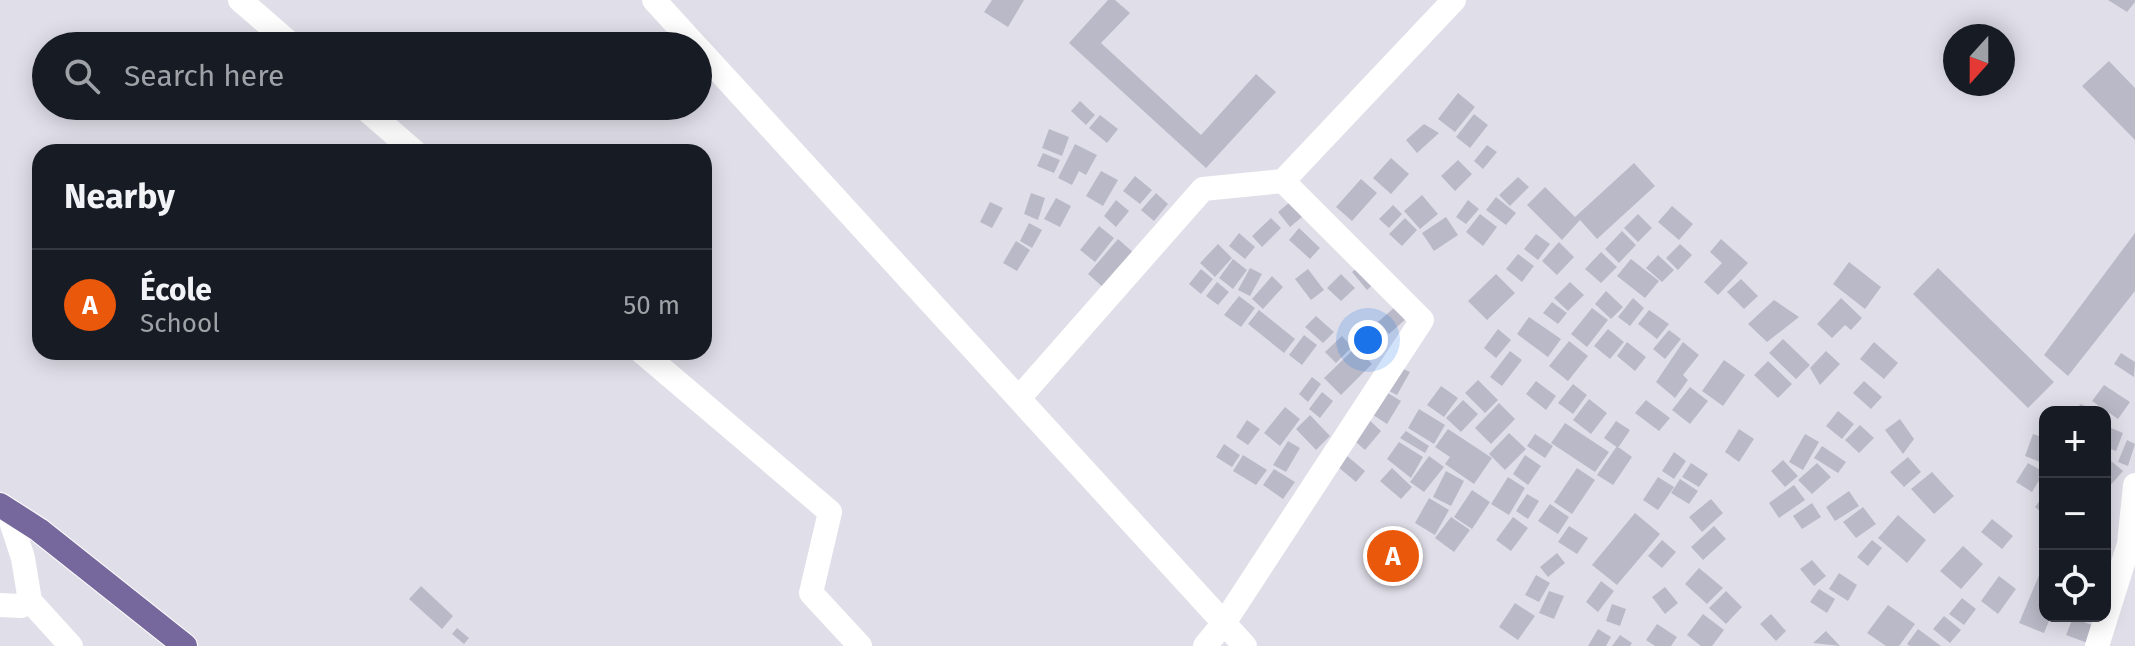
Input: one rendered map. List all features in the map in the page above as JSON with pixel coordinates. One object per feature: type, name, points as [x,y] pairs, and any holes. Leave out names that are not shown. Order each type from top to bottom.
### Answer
[{"type":"main road","points":[[3,507],[39,530],[185,646]]},
{"type":"street","points":[[240,0],[277,32]]},
{"type":"street","points":[[654,0],[683,32]]},
{"type":"street","points":[[1019,398],[1203,189],[1283,181],[1454,0]]},
{"type":"street","points":[[712,63],[1245,646]]},
{"type":"street","points":[[378,120],[406,144]]},
{"type":"street","points":[[1205,646],[1224,623],[1422,320],[1283,181]]},
{"type":"street","points":[[651,360],[830,512],[811,593],[860,646]]},
{"type":"street","points":[[2097,646],[2129,544],[2135,485]]},
{"type":"street","points":[[3,507],[23,558],[30,601],[71,646]]},
{"type":"street","points":[[0,605],[21,606],[30,601]]},
{"type":"building","points":[[992,0],[1024,0],[1008,27],[984,12]]},
{"type":"building","points":[[1108,0],[1115,0],[1130,13],[1101,43],[1201,135],[1256,74],[1276,92],[1206,168],[1069,43]]},
{"type":"building","points":[[2108,0],[2135,0],[2135,2],[2127,12]]},
{"type":"building","points":[[2109,61],[2135,88],[2135,140],[2082,86]]},
{"type":"building","points":[[1458,93],[1475,107],[1455,132],[1438,119]]},
{"type":"building","points":[[1080,101],[1095,115],[1086,125],[1071,111]]},
{"type":"building","points":[[1474,114],[1488,125],[1470,148],[1456,137]]},
{"type":"building","points":[[1100,115],[1118,129],[1107,143],[1089,128]]},
{"type":"building","points":[[1424,124],[1439,133],[1417,153],[1406,140]]},
{"type":"building","points":[[1049,129],[1069,137],[1062,156],[1042,148]]},
{"type":"building","points":[[1075,144],[1097,155],[1086,175],[1079,171],[1072,185],[1058,178]]},
{"type":"building","points":[[1487,145],[1497,152],[1483,169],[1474,161]]},
{"type":"building","points":[[1043,153],[1060,160],[1054,173],[1037,166]]},
{"type":"building","points":[[1391,158],[1409,174],[1391,194],[1373,178]]},
{"type":"building","points":[[1458,160],[1472,174],[1455,191],[1441,176]]},
{"type":"building","points":[[1634,163],[1655,186],[1597,239],[1580,220],[1562,240],[1527,205],[1545,187],[1575,217]]},
{"type":"building","points":[[1101,171],[1118,180],[1103,206],[1086,196]]},
{"type":"building","points":[[1135,176],[1152,190],[1140,204],[1123,191]]},
{"type":"building","points":[[1518,177],[1529,187],[1510,206],[1499,195]]},
{"type":"building","points":[[1361,179],[1377,193],[1352,221],[1336,207]]},
{"type":"building","points":[[1031,193],[1045,198],[1038,220],[1024,214]]},
{"type":"building","points":[[1156,193],[1168,204],[1154,221],[1141,210]]},
{"type":"building","points":[[1422,195],[1438,214],[1420,229],[1404,211]]},
{"type":"building","points":[[1296,197],[1308,212],[1290,227],[1278,212]]},
{"type":"building","points":[[1496,197],[1516,213],[1506,225],[1486,210]]},
{"type":"building","points":[[1056,198],[1071,206],[1060,227],[1044,219]]},
{"type":"building","points":[[1116,200],[1129,211],[1116,227],[1104,216]]},
{"type":"building","points":[[1468,200],[1479,209],[1466,224],[1456,217]]},
{"type":"building","points":[[990,202],[1003,208],[992,228],[980,222]]},
{"type":"building","points":[[1393,205],[1402,214],[1389,228],[1379,219]]},
{"type":"building","points":[[1672,206],[1693,224],[1679,240],[1658,222]]},
{"type":"building","points":[[1480,214],[1497,227],[1483,246],[1466,232]]},
{"type":"building","points":[[1638,214],[1652,228],[1638,242],[1624,228]]},
{"type":"building","points":[[1446,217],[1458,235],[1434,251],[1422,233]]},
{"type":"building","points":[[1271,218],[1281,228],[1262,247],[1252,236]]},
{"type":"building","points":[[1405,218],[1417,230],[1402,246],[1389,234]]},
{"type":"building","points":[[1029,223],[1042,230],[1032,248],[1020,241]]},
{"type":"building","points":[[1099,226],[1114,238],[1095,262],[1080,250]]},
{"type":"building","points":[[1299,228],[1320,248],[1310,259],[1289,240]]},
{"type":"building","points":[[1622,231],[1636,245],[1619,263],[1605,249]]},
{"type":"building","points":[[1239,233],[1255,247],[1245,259],[1229,246]]},
{"type":"building","points":[[2135,233],[2135,291],[2068,376],[2044,355]]},
{"type":"building","points":[[1536,234],[1550,244],[1538,260],[1524,249]]},
{"type":"building","points":[[1118,239],[1135,254],[1104,288],[1088,274]]},
{"type":"building","points":[[1721,239],[1748,263],[1718,295],[1704,282],[1722,263],[1710,252]]},
{"type":"building","points":[[1016,241],[1030,250],[1017,271],[1003,263]]},
{"type":"building","points":[[1559,242],[1574,257],[1557,275],[1542,261]]},
{"type":"building","points":[[1218,244],[1232,258],[1215,277],[1200,263]]},
{"type":"building","points":[[1680,244],[1692,255],[1678,270],[1666,258]]},
{"type":"building","points":[[1601,252],[1617,267],[1601,283],[1585,269]]},
{"type":"building","points":[[1518,254],[1534,266],[1522,282],[1506,269]]},
{"type":"building","points":[[1658,255],[1674,270],[1662,282],[1646,268]]},
{"type":"building","points":[[1233,259],[1247,270],[1233,289],[1219,278]]},
{"type":"building","points":[[1631,259],[1659,281],[1645,298],[1617,276]]},
{"type":"building","points":[[1849,262],[1881,287],[1865,309],[1833,284]]},
{"type":"building","points":[[1362,263],[1377,281],[1367,290],[1352,272]]},
{"type":"building","points":[[1250,268],[1262,274],[1250,296],[1238,290]]},
{"type":"building","points":[[1938,268],[2054,382],[2028,408],[1913,294]]},
{"type":"building","points":[[1201,269],[1213,279],[1201,294],[1189,284]]},
{"type":"building","points":[[1308,269],[1324,290],[1311,300],[1295,279]]},
{"type":"building","points":[[1341,274],[1355,288],[1341,301],[1327,288]]},
{"type":"building","points":[[1496,274],[1515,293],[1487,320],[1468,301]]},
{"type":"building","points":[[1272,276],[1283,287],[1263,309],[1252,299]]},
{"type":"building","points":[[1741,279],[1758,296],[1744,309],[1727,292]]},
{"type":"building","points":[[1217,282],[1229,292],[1218,305],[1206,296]]},
{"type":"building","points":[[1570,282],[1584,295],[1568,311],[1554,298]]},
{"type":"building","points":[[1606,291],[1623,307],[1611,319],[1595,304]]},
{"type":"building","points":[[1239,296],[1255,308],[1241,327],[1224,315]]},
{"type":"building","points":[[1633,298],[1644,308],[1630,326],[1618,317]]},
{"type":"building","points":[[1841,298],[1862,318],[1851,330],[1845,325],[1832,338],[1817,324]]},
{"type":"building","points":[[1774,300],[1799,317],[1767,342],[1748,324]]},
{"type":"building","points":[[1552,302],[1567,313],[1558,324],[1543,313]]},
{"type":"building","points":[[1396,306],[1407,318],[1389,334],[1378,322]]},
{"type":"building","points":[[1592,308],[1608,320],[1587,347],[1571,334]]},
{"type":"building","points":[[1259,310],[1295,339],[1284,353],[1248,324]]},
{"type":"building","points":[[1649,310],[1669,324],[1657,339],[1638,324]]},
{"type":"building","points":[[1316,316],[1334,332],[1323,343],[1305,327]]},
{"type":"building","points":[[1529,317],[1561,339],[1548,357],[1517,334]]},
{"type":"building","points":[[1498,329],[1511,340],[1496,358],[1484,348]]},
{"type":"building","points":[[1608,329],[1624,342],[1610,359],[1594,346]]},
{"type":"building","points":[[1669,330],[1681,339],[1665,359],[1653,349]]},
{"type":"building","points":[[1304,335],[1317,345],[1302,365],[1289,355]]},
{"type":"building","points":[[1342,336],[1352,347],[1336,363],[1325,352]]},
{"type":"building","points":[[1783,339],[1810,365],[1796,379],[1769,353]]},
{"type":"building","points":[[1569,341],[1588,356],[1568,381],[1549,366]]},
{"type":"building","points":[[1627,342],[1646,357],[1635,371],[1617,356]]},
{"type":"building","points":[[1683,342],[1699,355],[1683,375],[1688,380],[1675,398],[1656,382]]},
{"type":"building","points":[[1874,342],[1898,363],[1884,379],[1860,359]]},
{"type":"building","points":[[1356,347],[1372,364],[1341,395],[1324,378]]},
{"type":"building","points":[[1510,351],[1522,360],[1502,386],[1490,377]]},
{"type":"building","points":[[1826,351],[1840,364],[1820,385],[1810,368]]},
{"type":"building","points":[[2121,353],[2135,362],[2134,377],[2114,364]]},
{"type":"building","points":[[1724,360],[1745,375],[1723,406],[1702,391]]},
{"type":"building","points":[[1768,361],[1792,384],[1778,398],[1754,375]]},
{"type":"building","points":[[1395,365],[1410,372],[1397,395],[1383,388]]},
{"type":"building","points":[[1312,377],[1321,384],[1308,402],[1299,394]]},
{"type":"building","points":[[1478,380],[1498,400],[1485,413],[1465,393]]},
{"type":"building","points":[[1536,381],[1556,396],[1546,410],[1526,394]]},
{"type":"building","points":[[1864,381],[1882,397],[1871,409],[1853,393]]},
{"type":"building","points":[[1573,384],[1587,395],[1573,414],[1558,403]]},
{"type":"building","points":[[2104,385],[2130,402],[2118,419],[2111,414],[2111,406],[2099,406],[2092,401]]},
{"type":"building","points":[[1441,386],[1458,398],[1444,417],[1427,405]]},
{"type":"building","points":[[1690,387],[1708,401],[1690,424],[1672,410]]},
{"type":"building","points":[[1381,389],[1401,401],[1387,424],[1367,411]]},
{"type":"building","points":[[1322,392],[1333,401],[1320,418],[1309,409]]},
{"type":"building","points":[[1589,399],[1607,413],[1591,434],[1573,420]]},
{"type":"building","points":[[1463,400],[1478,414],[1461,432],[1446,418]]},
{"type":"building","points":[[1646,400],[1670,418],[1659,431],[1635,413]]},
{"type":"building","points":[[1499,403],[1515,419],[1491,444],[1475,428]]},
{"type":"building","points":[[1285,407],[1300,419],[1280,446],[1264,433]]},
{"type":"building","points":[[1419,409],[1445,425],[1434,444],[1408,428]]},
{"type":"building","points":[[1838,411],[1854,424],[1842,439],[1826,426]]},
{"type":"building","points":[[1310,415],[1330,436],[1316,450],[1296,429]]},
{"type":"building","points":[[1366,417],[1381,431],[1365,450],[1349,436]]},
{"type":"building","points":[[1900,419],[1914,439],[1903,454],[1885,430]]},
{"type":"building","points":[[1247,420],[1260,429],[1248,445],[1236,437]]},
{"type":"building","points":[[1616,421],[1630,430],[1618,448],[1604,438]]},
{"type":"building","points":[[1565,423],[1609,452],[1595,472],[1551,443]]},
{"type":"building","points":[[1860,425],[1874,438],[1859,453],[1845,440]]},
{"type":"building","points":[[2111,428],[2123,433],[2116,451],[2111,449]]},
{"type":"building","points":[[1448,429],[1492,458],[1474,484],[1445,464],[1450,457],[1435,447]]},
{"type":"building","points":[[1739,429],[1754,439],[1739,462],[1725,452]]},
{"type":"building","points":[[1406,431],[1429,446],[1425,453],[1400,438]]},
{"type":"building","points":[[1509,433],[1526,449],[1505,470],[1489,454]]},
{"type":"building","points":[[1535,434],[1553,446],[1545,458],[1527,446]]},
{"type":"building","points":[[1805,434],[1819,442],[1803,470],[1789,462]]},
{"type":"building","points":[[2033,434],[2039,436],[2039,462],[2025,456]]},
{"type":"building","points":[[2127,440],[2135,444],[2128,466],[2118,462]]},
{"type":"building","points":[[1288,441],[1300,448],[1286,472],[1273,465]]},
{"type":"building","points":[[1399,442],[1423,457],[1411,478],[1387,459]]},
{"type":"building","points":[[1224,444],[1240,455],[1232,467],[1216,457]]},
{"type":"building","points":[[1617,446],[1632,457],[1613,485],[1597,475]]},
{"type":"building","points":[[1822,446],[1846,462],[1838,473],[1814,458]]},
{"type":"building","points":[[1341,451],[1365,471],[1356,482],[1332,462]]},
{"type":"building","points":[[1674,452],[1686,461],[1674,479],[1662,471]]},
{"type":"building","points":[[1243,455],[1267,470],[1256,485],[1233,471]]},
{"type":"building","points":[[1525,455],[1541,466],[1528,485],[1513,474]]},
{"type":"building","points":[[1429,456],[1444,467],[1424,492],[1410,482]]},
{"type":"building","points":[[1908,457],[1921,472],[1904,487],[1890,472]]},
{"type":"building","points":[[1783,460],[1798,476],[1785,487],[1771,471]]},
{"type":"building","points":[[2111,461],[2123,471],[2111,485]]},
{"type":"building","points":[[1691,463],[1708,474],[1699,487],[1682,477]]},
{"type":"building","points":[[1817,463],[1831,477],[1812,494],[1798,480]]},
{"type":"building","points":[[2028,463],[2039,469],[2039,480],[2032,492],[2016,482]]},
{"type":"building","points":[[1392,468],[1412,487],[1401,499],[1380,481]]},
{"type":"building","points":[[1577,468],[1595,480],[1572,514],[1554,502]]},
{"type":"building","points":[[1274,469],[1295,482],[1283,499],[1263,485]]},
{"type":"building","points":[[1446,471],[1464,481],[1451,506],[1433,497]]},
{"type":"building","points":[[1932,472],[1954,496],[1934,514],[1911,489]]},
{"type":"building","points":[[1508,477],[1525,488],[1509,515],[1491,504]]},
{"type":"building","points":[[1658,477],[1674,487],[1658,510],[1643,500]]},
{"type":"building","points":[[1680,479],[1698,491],[1689,504],[1671,493]]},
{"type":"building","points":[[1794,485],[1805,500],[1779,518],[1769,503]]},
{"type":"building","points":[[1472,490],[1490,502],[1472,529],[1454,517]]},
{"type":"building","points":[[1849,491],[1859,506],[1835,521],[1826,507]]},
{"type":"building","points":[[1527,494],[1539,501],[1528,519],[1516,511]]},
{"type":"building","points":[[1429,498],[1449,510],[1435,535],[1415,523]]},
{"type":"building","points":[[1711,499],[1723,513],[1702,532],[1689,517]]},
{"type":"building","points":[[1812,503],[1821,517],[1802,529],[1793,516]]},
{"type":"building","points":[[1550,504],[1569,517],[1558,534],[1538,521]]},
{"type":"building","points":[[1863,507],[1876,524],[1856,538],[1843,522]]},
{"type":"building","points":[[1635,513],[1660,534],[1617,585],[1592,565]]},
{"type":"building","points":[[1898,515],[1926,540],[1907,563],[1878,538]]},
{"type":"building","points":[[1451,517],[1470,530],[1454,552],[1435,538]]},
{"type":"building","points":[[1513,517],[1528,528],[1511,551],[1496,540]]},
{"type":"building","points":[[1992,519],[2013,536],[2002,549],[1981,532]]},
{"type":"building","points":[[1569,526],[1588,538],[1577,554],[1558,542]]},
{"type":"building","points":[[1714,526],[1726,539],[1703,560],[1691,547]]},
{"type":"building","points":[[1662,540],[1676,552],[1662,568],[1648,556]]},
{"type":"building","points":[[1872,540],[1882,548],[1868,566],[1857,557]]},
{"type":"building","points":[[1963,546],[1983,564],[1961,589],[1940,571]]},
{"type":"building","points":[[1557,553],[1565,563],[1548,577],[1540,567]]},
{"type":"building","points":[[1812,560],[1826,576],[1814,586],[1800,569]]},
{"type":"building","points":[[1699,568],[1723,588],[1707,604],[1685,584]]},
{"type":"building","points":[[1839,573],[1857,585],[1848,601],[1829,589]]},
{"type":"building","points":[[1536,575],[1550,583],[1539,602],[1525,595]]},
{"type":"building","points":[[2039,575],[2039,622],[2049,622],[2044,633],[2019,623]]},
{"type":"building","points":[[1999,576],[2016,589],[1998,614],[1981,601]]},
{"type":"building","points":[[1601,581],[1614,591],[1598,612],[1586,602]]},
{"type":"building","points":[[421,586],[453,616],[442,629],[409,599]]},
{"type":"building","points":[[1665,587],[1678,603],[1665,614],[1652,597]]},
{"type":"building","points":[[1819,589],[1835,599],[1827,613],[1810,602]]},
{"type":"building","points":[[1549,591],[1564,596],[1554,619],[1539,613]]},
{"type":"building","points":[[1726,591],[1742,607],[1726,624],[1709,608]]},
{"type":"building","points":[[1962,598],[1976,609],[1964,625],[1949,614]]},
{"type":"building","points":[[1515,603],[1535,616],[1518,640],[1499,627]]},
{"type":"building","points":[[1612,604],[1626,609],[1620,626],[1606,621]]},
{"type":"building","points":[[1888,605],[1915,624],[1899,646],[1886,646],[1867,633]]},
{"type":"building","points":[[1703,614],[1724,630],[1712,646],[1701,646],[1687,635]]},
{"type":"building","points":[[1771,614],[1786,631],[1776,641],[1760,624]]},
{"type":"building","points":[[1944,616],[1961,630],[1950,643],[1933,629]]},
{"type":"building","points":[[2071,622],[2084,622],[2100,628],[2093,645],[2066,635]]},
{"type":"building","points":[[1657,624],[1677,637],[1671,646],[1655,646],[1646,640]]},
{"type":"building","points":[[457,628],[469,638],[464,644],[452,634]]},
{"type":"building","points":[[1598,629],[1611,637],[1606,646],[1588,646]]},
{"type":"building","points":[[1918,629],[1941,646],[1907,644]]},
{"type":"building","points":[[1826,631],[1840,646],[1813,643]]},
{"type":"building","points":[[1620,635],[1632,643],[1630,646],[1612,646]]},
{"type":"place","name":"École","points":[[1393,556]]}]
